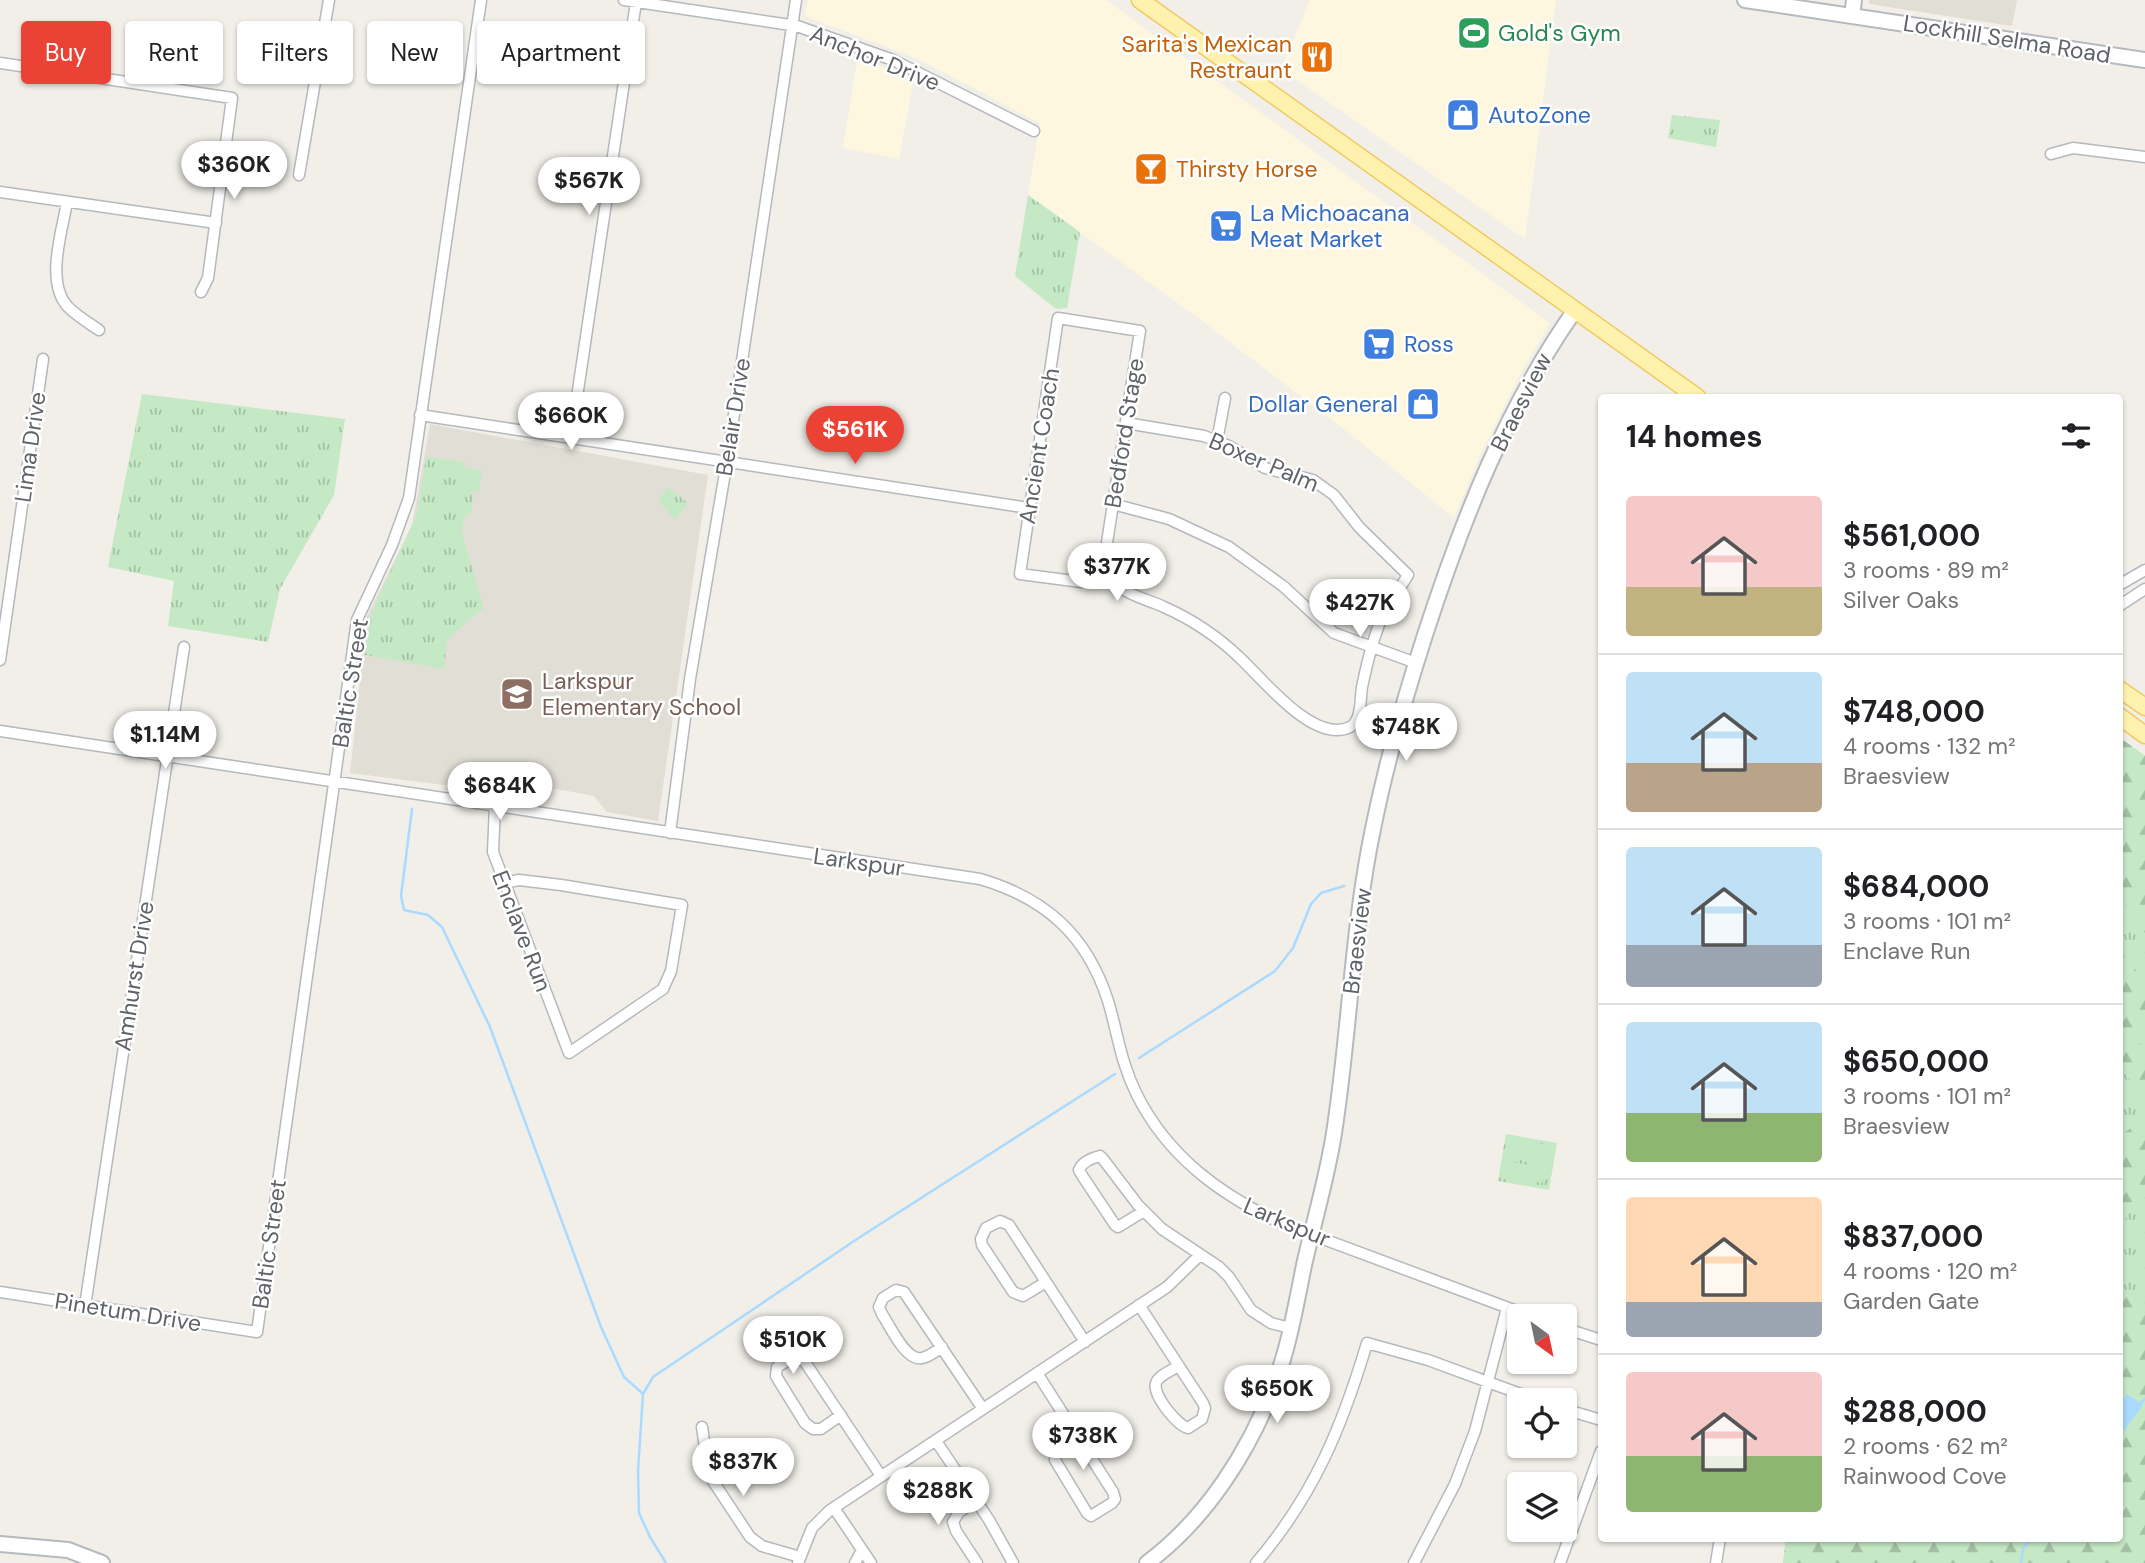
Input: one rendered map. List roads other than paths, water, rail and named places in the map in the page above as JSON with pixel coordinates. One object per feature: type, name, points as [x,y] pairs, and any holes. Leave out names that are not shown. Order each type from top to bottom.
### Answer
[{"type":"main road","points":[[1145,2],[1693,394]]},
{"type":"main road","points":[[2123,692],[2145,707]]},
{"type":"main road","points":[[2123,719],[2145,735]]},
{"type":"street","points":[[299,175],[329,0]]},
{"type":"street","name":"Baltic Street","points":[[257,1332],[357,620],[409,498],[481,0]]},
{"type":"street","name":"Anchor Drive","points":[[624,0],[792,25],[892,60],[1034,131]]},
{"type":"street","name":"Belair Drive","points":[[670,834],[692,667],[727,461],[796,0]]},
{"type":"street","name":"Lockhill Selma Road","points":[[1745,0],[2145,60]]},
{"type":"street","points":[[1852,16],[1854,0]]},
{"type":"street","points":[[571,437],[636,2]]},
{"type":"street","points":[[0,63],[232,99],[208,278],[201,292]]},
{"type":"street","points":[[2051,154],[2073,148],[2145,157]]},
{"type":"street","points":[[0,192],[216,223]]},
{"type":"street","points":[[67,202],[55,278],[59,294],[69,307],[99,330]]},
{"type":"street","name":"Braesview","points":[[1147,1563],[1189,1525],[1216,1493],[1260,1420],[1276,1381],[1334,1133],[1373,828],[1416,663],[1459,536],[1493,456],[1530,380],[1575,310]]},
{"type":"street","name":"Ancient Coach","points":[[1109,573],[1081,582],[1020,573],[1058,318],[1140,331]]},
{"type":"street","name":"Bedford Stage","points":[[1109,573],[1106,549],[1140,331]]},
{"type":"street","name":"Lima Drive","points":[[0,660],[43,359]]},
{"type":"street","points":[[1217,441],[1225,398]]},
{"type":"street","points":[[420,415],[1029,508]]},
{"type":"street","name":"Boxer Palm","points":[[1126,423],[1186,431],[1217,441],[1265,468],[1300,475],[1325,487],[1338,499],[1359,527],[1408,575],[1386,609],[1373,646]]},
{"type":"street","points":[[1113,504],[1169,519],[1229,547],[1283,586],[1329,630],[1416,663]]},
{"type":"street","points":[[2123,583],[2145,570]]},
{"type":"street","points":[[1109,573],[1117,584],[1131,594],[1166,608],[1209,633],[1252,669],[1284,704],[1321,725],[1339,730],[1352,726],[1358,717],[1362,686],[1373,646]]},
{"type":"street","points":[[2123,603],[2144,589],[2135,576]]},
{"type":"street","name":"Amhurst Drive","points":[[85,1306],[184,647]]},
{"type":"street","name":"Larkspur","points":[[0,730],[979,879],[1014,890],[1045,909],[1071,934],[1092,964],[1109,1003],[1126,1070],[1150,1118],[1166,1140],[1195,1170],[1227,1195],[1261,1214],[1507,1308]]},
{"type":"street","name":"Enclave Run","points":[[495,806],[493,852],[503,883],[569,1053],[663,989],[671,971],[682,905],[561,885],[519,880],[503,883]]},
{"type":"street","points":[[1144,1211],[1118,1227],[1115,1225],[1083,1177],[1080,1167],[1092,1158],[1100,1156],[1120,1184],[1162,1228],[1229,1277],[1256,1315],[1290,1328]]},
{"type":"street","points":[[1046,1282],[1023,1296],[1013,1292],[982,1245],[981,1239],[986,1228],[1000,1221],[1009,1225],[1085,1342]]},
{"type":"street","points":[[702,1427],[709,1475],[750,1537],[762,1546],[799,1560],[812,1528],[834,1508],[1167,1287],[1200,1255]]},
{"type":"street","points":[[942,1347],[919,1359],[910,1356],[879,1307],[883,1298],[895,1290],[904,1292],[942,1347],[983,1409]]},
{"type":"street","name":"Pinetum Drive","points":[[0,1292],[257,1332]]},
{"type":"street","points":[[1139,1305],[1179,1366],[1205,1408],[1202,1419],[1188,1428],[1178,1423],[1156,1390],[1159,1378],[1179,1366]]},
{"type":"street","points":[[1414,1563],[1455,1484],[1475,1431],[1507,1308]]},
{"type":"street","points":[[1577,1332],[1598,1339]]},
{"type":"street","points":[[1256,1563],[1309,1489],[1333,1443],[1367,1343],[1428,1360],[1507,1389]]},
{"type":"street","points":[[841,1415],[821,1429],[813,1429],[805,1423],[776,1376],[778,1367],[792,1357],[800,1358],[841,1415],[881,1476]]},
{"type":"street","points":[[1037,1373],[1078,1436],[1114,1492],[1115,1499],[1112,1503],[1095,1515],[1087,1513],[1055,1460],[1056,1450],[1078,1436]]},
{"type":"street","points":[[1577,1413],[1598,1419]]},
{"type":"street","points":[[936,1441],[1012,1557],[1013,1563]]},
{"type":"street","points":[[1560,1563],[1588,1494],[1598,1461]]},
{"type":"street","points":[[976,1501],[958,1512],[953,1522],[977,1563]]},
{"type":"street","points":[[834,1508],[871,1563]]},
{"type":"street","points":[[1716,1563],[1719,1542]]},
{"type":"street","points":[[0,1544],[68,1550],[102,1563]]},
{"type":"street","points":[[855,1563],[862,1550]]},
{"type":"water","points":[[2127,1394],[2143,1405],[2123,1432],[2123,1400]]},
{"type":"waterway","points":[[412,809],[401,896],[404,910],[428,915],[442,927],[490,1027],[601,1327],[624,1377],[642,1393]]},
{"type":"waterway","points":[[1139,1058],[1275,971],[1293,948],[1311,904],[1321,893],[1344,886]]},
{"type":"waterway","points":[[666,1563],[639,1513],[638,1471],[643,1394],[653,1377],[857,1239],[1115,1074]]},
{"type":"waterway","points":[[2138,1406],[2145,1399]]},
{"type":"waterway","points":[[2021,1563],[2023,1548],[2029,1542]]},
{"type":"place","name":"Gold's Gym","points":[[1474,33]]},
{"type":"place","name":"Sarita's Mexican Restraunt","points":[[1317,57]]},
{"type":"place","name":"AutoZone","points":[[1463,115]]},
{"type":"place","name":"Thirsty Horse","points":[[1151,169]]},
{"type":"place","name":"La Michoacana Meat Market","points":[[1226,226]]},
{"type":"place","name":"Ross","points":[[1379,344]]},
{"type":"place","name":"Dollar General","points":[[1423,404]]},
{"type":"place","name":"Larkspur Elementary School","points":[[517,694]]}]
